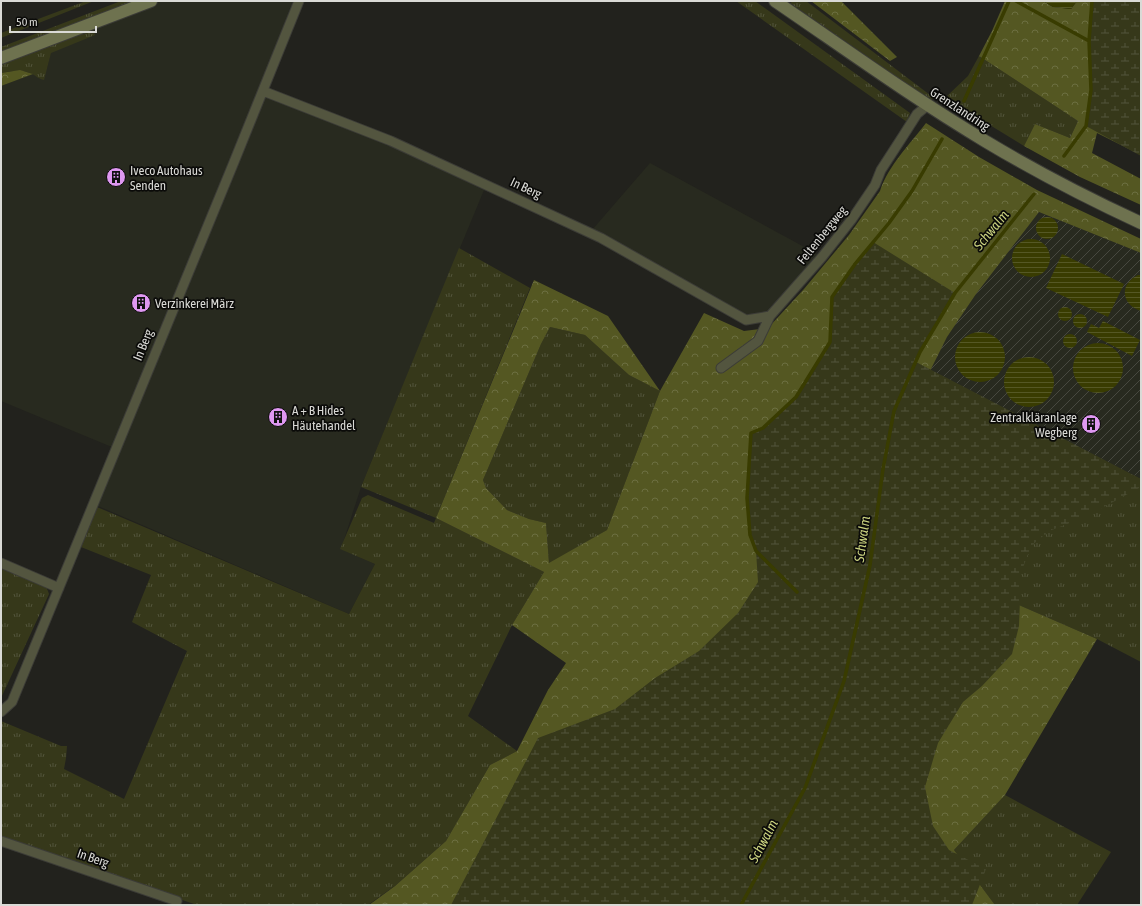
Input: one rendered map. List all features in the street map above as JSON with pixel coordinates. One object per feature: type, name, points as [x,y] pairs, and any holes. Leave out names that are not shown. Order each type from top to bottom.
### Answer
[{"type":"main road","points":[[1,58],[151,1]]},
{"type":"main road","name":"Grenzlandring","points":[[775,1],[928,105],[984,141],[1031,168],[1096,202],[1141,223]]},
{"type":"street","name":"In Berg","points":[[1,712],[12,702],[299,1]]},
{"type":"street","name":"In Berg","points":[[263,91],[391,141],[602,238],[746,320],[770,316]]},
{"type":"street","name":"Feltenbergweg","points":[[722,368],[758,342],[770,316],[822,257],[852,219],[875,185],[881,170],[906,130],[917,114],[928,105]]},
{"type":"street","points":[[1,563],[59,588]]},
{"type":"street","name":"In Berg","points":[[1,841],[177,901]]},
{"type":"shaded area","points":[[140,1],[293,1],[258,91],[397,148],[484,190],[361,487],[341,549],[375,564],[349,614],[98,506],[119,450],[1,401],[1,86],[47,68],[53,44],[144,11]]},
{"type":"shaded area","points":[[1043,1],[1077,1],[1071,9],[1053,7]]},
{"type":"shaded area","points":[[650,163],[819,255],[769,314],[745,318],[592,230]]},
{"type":"shaded area","name":"Zentralkläranlage Wegberg","points":[[1039,212],[1141,253],[1141,479],[929,373],[947,337],[976,294]]},
{"type":"shaded area","points":[[1047,217],[1055,220],[1058,228],[1055,236],[1047,239],[1039,236],[1036,228],[1039,220]]},
{"type":"shaded area","points":[[1027,239],[1035,239],[1045,244],[1049,251],[1049,265],[1045,272],[1035,277],[1027,277],[1017,272],[1015,269],[1012,262],[1012,254],[1017,244],[1020,242]]},
{"type":"shaded area","points":[[1062,254],[1124,284],[1108,317],[1046,288]]},
{"type":"shaded area","points":[[1138,275],[1141,275],[1141,311],[1129,304],[1125,294],[1125,289],[1128,284]]},
{"type":"shaded area","points":[[1065,307],[1070,309],[1072,314],[1070,319],[1065,321],[1060,319],[1058,314],[1060,309]]},
{"type":"shaded area","points":[[1080,314],[1085,316],[1087,321],[1085,326],[1080,328],[1075,326],[1073,321],[1075,316]]},
{"type":"shaded area","points":[[1103,321],[1140,340],[1132,356],[1087,332],[1091,324],[1099,328]]},
{"type":"shaded area","points":[[985,332],[990,333],[998,339],[1004,347],[1004,367],[998,375],[990,381],[975,382],[970,381],[962,375],[956,367],[955,352],[956,347],[962,339],[970,333]]},
{"type":"shaded area","points":[[1070,334],[1075,336],[1077,341],[1075,346],[1070,348],[1065,346],[1063,341],[1065,336]]},
{"type":"shaded area","points":[[1103,343],[1108,344],[1116,350],[1122,358],[1122,378],[1116,386],[1108,392],[1093,393],[1088,392],[1080,386],[1074,378],[1073,363],[1074,358],[1080,350],[1088,344]]},
{"type":"shaded area","points":[[1034,357],[1039,358],[1047,364],[1053,372],[1053,392],[1047,400],[1039,406],[1024,407],[1019,406],[1011,400],[1005,392],[1004,377],[1005,372],[1011,364],[1019,358]]},
{"type":"green space","points":[[86,1],[94,1],[1,38],[1,33]]},
{"type":"green space","points":[[121,1],[136,1],[1,53],[1,47]]},
{"type":"green space","points":[[736,1],[755,1],[910,113],[907,122]]},
{"type":"green space","points":[[794,1],[806,1],[934,98],[930,100],[790,3]]},
{"type":"green space","points":[[811,1],[841,1],[897,57],[890,61]]},
{"type":"green space","points":[[1005,1],[1043,1],[1053,7],[1071,9],[1077,1],[1141,1],[1141,155],[1097,133],[1092,153],[1141,179],[1141,205],[1080,177],[1024,146],[1035,124],[1070,138],[1078,121],[979,56]]},
{"type":"green space","points":[[1092,1],[1141,1],[1141,156],[1086,126],[1091,90],[1089,41]]},
{"type":"green space","points":[[93,29],[95,35],[51,53],[44,80],[23,71],[1,73],[1,64]]},
{"type":"green space","points":[[979,56],[1078,121],[1070,138],[1035,124],[1024,146],[980,119],[947,96],[968,76]]},
{"type":"green space","points":[[20,70],[33,74],[1,86],[1,73]]},
{"type":"green space","points":[[926,123],[979,157],[1037,190],[1141,239],[1141,253],[1039,212],[976,294],[947,337],[929,373],[975,586],[1097,639],[1005,795],[954,850],[995,905],[369,905],[395,886],[446,841],[490,765],[517,751],[548,690],[566,663],[512,625],[544,572],[436,518],[534,280],[608,316],[660,391],[704,313],[744,331],[768,328],[804,289],[849,235],[880,191],[894,164]],"holes":[[[550,327],[585,335],[629,375],[660,391],[607,530],[549,563],[546,523],[529,519],[507,510],[486,488],[483,480],[541,344]]]},
{"type":"green space","points":[[873,242],[955,293],[920,352],[916,362],[1141,479],[1141,487],[1083,518],[1049,531],[1031,546],[1021,573],[1019,626],[1012,654],[982,686],[963,702],[938,743],[925,787],[933,826],[949,850],[986,869],[972,905],[451,905],[538,738],[615,709],[655,678],[699,651],[738,613],[758,582],[756,551],[750,535],[747,498],[751,433],[763,428],[796,397],[830,342],[832,297],[855,264]]},
{"type":"green space","points":[[459,248],[530,288],[436,518],[361,487]]},
{"type":"green space","points":[[550,327],[585,335],[629,375],[660,391],[607,530],[549,564],[546,523],[529,519],[507,510],[486,488],[483,480],[541,344]]},
{"type":"green space","points":[[1007,417],[1141,479],[1141,662],[1097,639],[975,586]]},
{"type":"green space","points":[[368,495],[434,523],[436,518],[544,572],[512,625],[468,716],[517,751],[490,765],[446,841],[396,885],[368,905],[197,905],[1,838],[1,721],[61,746],[67,746],[64,769],[124,799],[187,651],[132,622],[151,575],[81,547],[97,507],[349,614],[375,564],[340,549],[362,498]]},
{"type":"green space","points":[[1,567],[46,586],[49,594],[1,698]]},
{"type":"green space","points":[[1005,795],[1111,852],[1077,905],[995,905],[954,850]]},
{"type":"waterway","points":[[964,101],[1009,1]]},
{"type":"waterway","points":[[1016,1],[1089,41]]},
{"type":"waterway","name":"Schwalm","points":[[1064,156],[1086,126],[1091,90],[1089,41],[1092,1]]},
{"type":"waterway","points":[[797,592],[756,551],[750,535],[747,498],[751,433],[763,428],[796,397],[830,342],[832,297],[855,264],[889,223],[912,191],[942,139]]},
{"type":"waterway","name":"Schwalm","points":[[741,905],[805,788],[844,681],[870,565],[883,469],[894,411],[920,352],[955,293],[1034,194]]},
{"type":"place","name":"Iveco Autohaus Senden","points":[[116,177]]},
{"type":"place","name":"Verzinkerei März","points":[[141,303]]},
{"type":"place","name":"A + B Hides Häutehandel","points":[[278,417]]},
{"type":"place","name":"Zentralkläranlage Wegberg","points":[[1091,424]]}]
